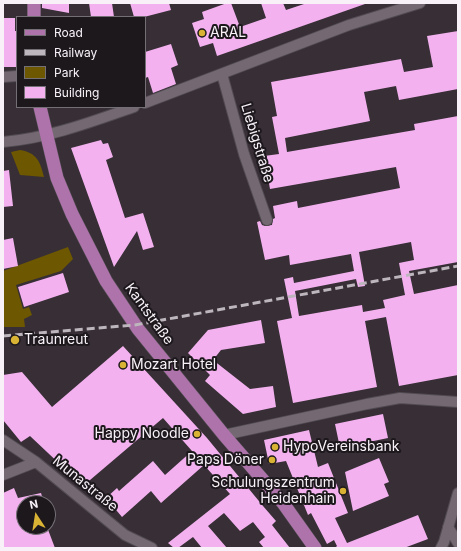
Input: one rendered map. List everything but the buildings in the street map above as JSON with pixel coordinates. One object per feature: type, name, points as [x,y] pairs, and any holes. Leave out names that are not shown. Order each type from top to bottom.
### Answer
[{"type":"main road","points":[[34,3],[34,16]]},
{"type":"main road","name":"Kantstraße","points":[[40,108],[57,178],[72,214],[106,281],[138,329],[224,435],[283,503],[315,548]]},
{"type":"street","points":[[146,103],[349,26],[420,3]]},
{"type":"street","name":"Liebigstraße","points":[[222,74],[244,154],[266,220]]},
{"type":"street","points":[[3,77],[16,76]]},
{"type":"street","points":[[3,142],[46,135],[86,124],[131,108]]},
{"type":"street","points":[[224,435],[400,398],[458,402]]},
{"type":"street","name":"Munastraße","points":[[3,440],[36,462],[125,535],[152,548]]},
{"type":"street","points":[[3,475],[36,462]]},
{"type":"street","points":[[441,548],[458,493]]},
{"type":"street","points":[[448,527],[458,543]]},
{"type":"green space","points":[[20,150],[30,153],[37,159],[44,177],[20,175],[11,152]]},
{"type":"green space","points":[[68,247],[73,259],[61,271],[16,285],[23,309],[29,307],[32,315],[24,319],[25,327],[3,327],[3,271]]},
{"type":"railway","points":[[3,336],[135,325],[458,266]]},
{"type":"place","name":"ARAL","points":[[202,33]]},
{"type":"place","name":"Traunreut","points":[[15,340]]},
{"type":"place","name":"Mozart Hotel","points":[[123,365]]},
{"type":"place","name":"Happy Noodle","points":[[197,434]]},
{"type":"place","name":"HypoVereinsbank","points":[[275,447]]},
{"type":"place","name":"Paps Döner","points":[[272,460]]},
{"type":"place","name":"Schulungszentrum Heidenhain","points":[[343,491]]}]
